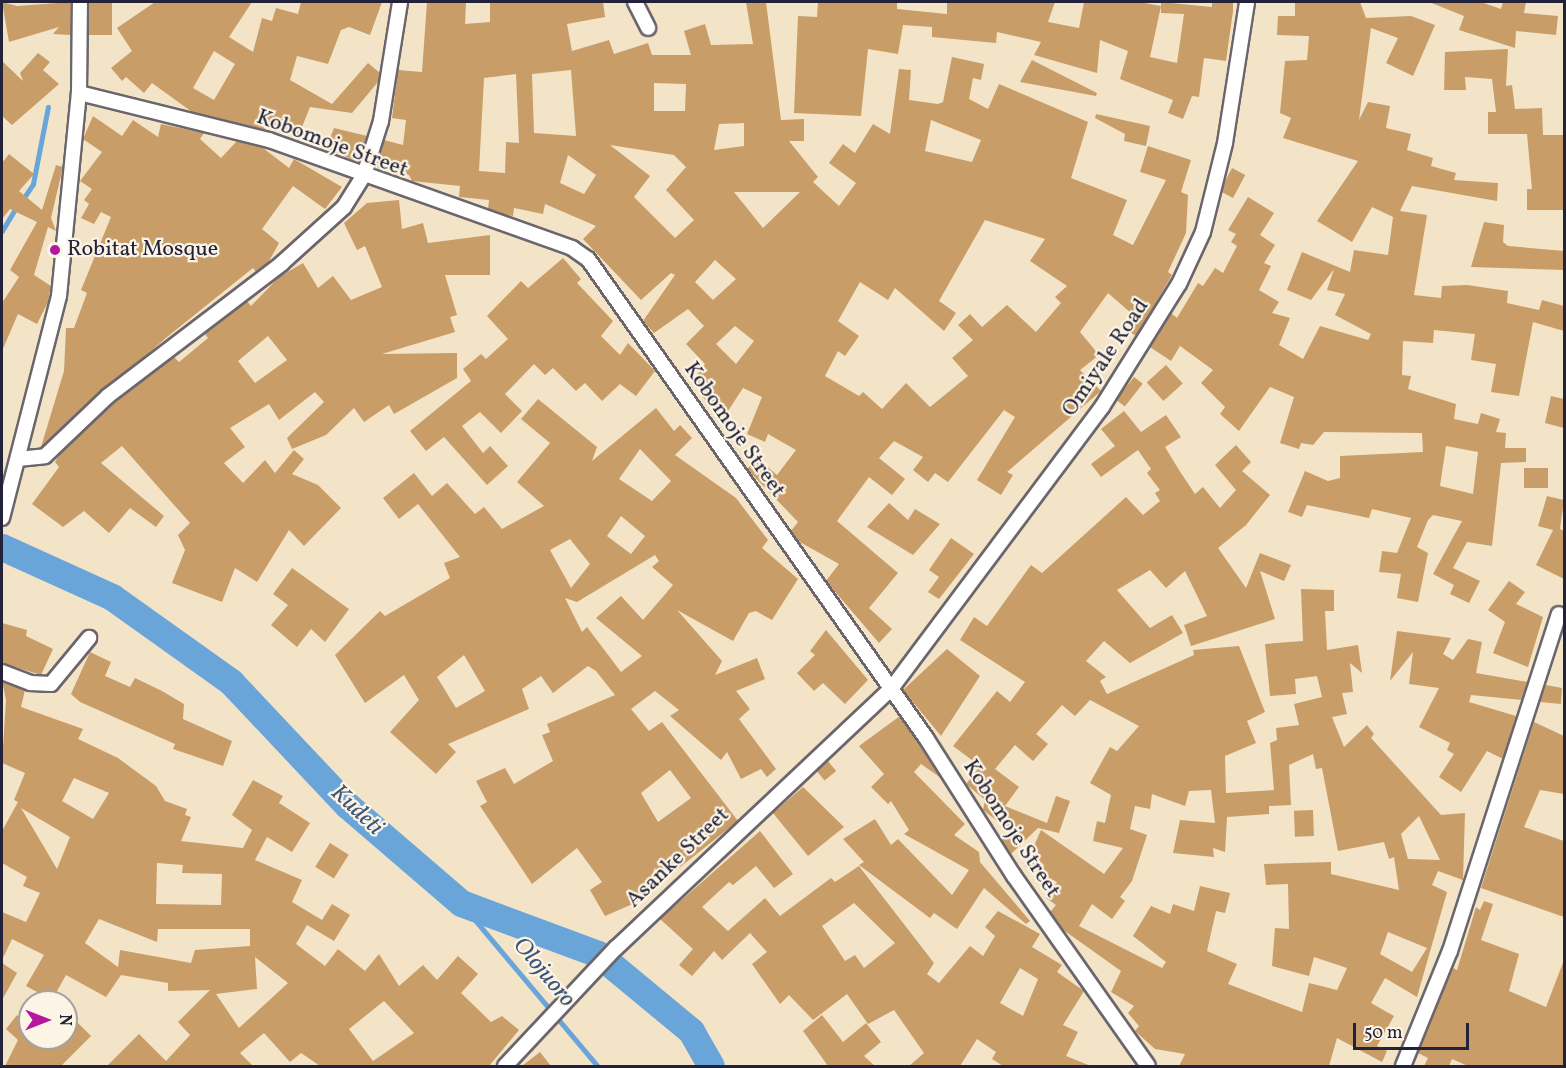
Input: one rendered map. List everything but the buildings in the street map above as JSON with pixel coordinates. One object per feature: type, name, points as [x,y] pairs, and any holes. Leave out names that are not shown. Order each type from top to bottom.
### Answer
[{"type":"street","points":[[2,518],[59,296],[79,93],[80,2]]},
{"type":"street","points":[[18,459],[45,456],[172,342],[281,264],[344,207],[364,175],[381,121],[400,2]]},
{"type":"street","points":[[635,2],[648,28]]},
{"type":"street","name":"Omiyale Road","points":[[891,689],[1102,407],[1179,284],[1215,193],[1248,2]]},
{"type":"street","name":"Kobomoje Street","points":[[79,93],[269,140],[572,248],[588,259],[891,689],[1148,1066]]},
{"type":"street","points":[[1403,1066],[1450,951],[1558,614]]},
{"type":"street","points":[[2,672],[38,685],[51,684],[89,638]]},
{"type":"street","name":"Asanke Street","points":[[504,1066],[616,948],[891,689]]},
{"type":"waterway","points":[[23,199],[33,184],[48,107]]},
{"type":"waterway","points":[[2,231],[16,208]]},
{"type":"waterway","name":"Kudeti","points":[[2,547],[112,597],[231,682],[347,805],[461,903],[598,954],[691,1031],[711,1066]]},
{"type":"waterway","name":"Olojuoro","points":[[461,903],[598,1066]]},
{"type":"place","name":"Robitat Mosque","points":[[55,250]]}]
